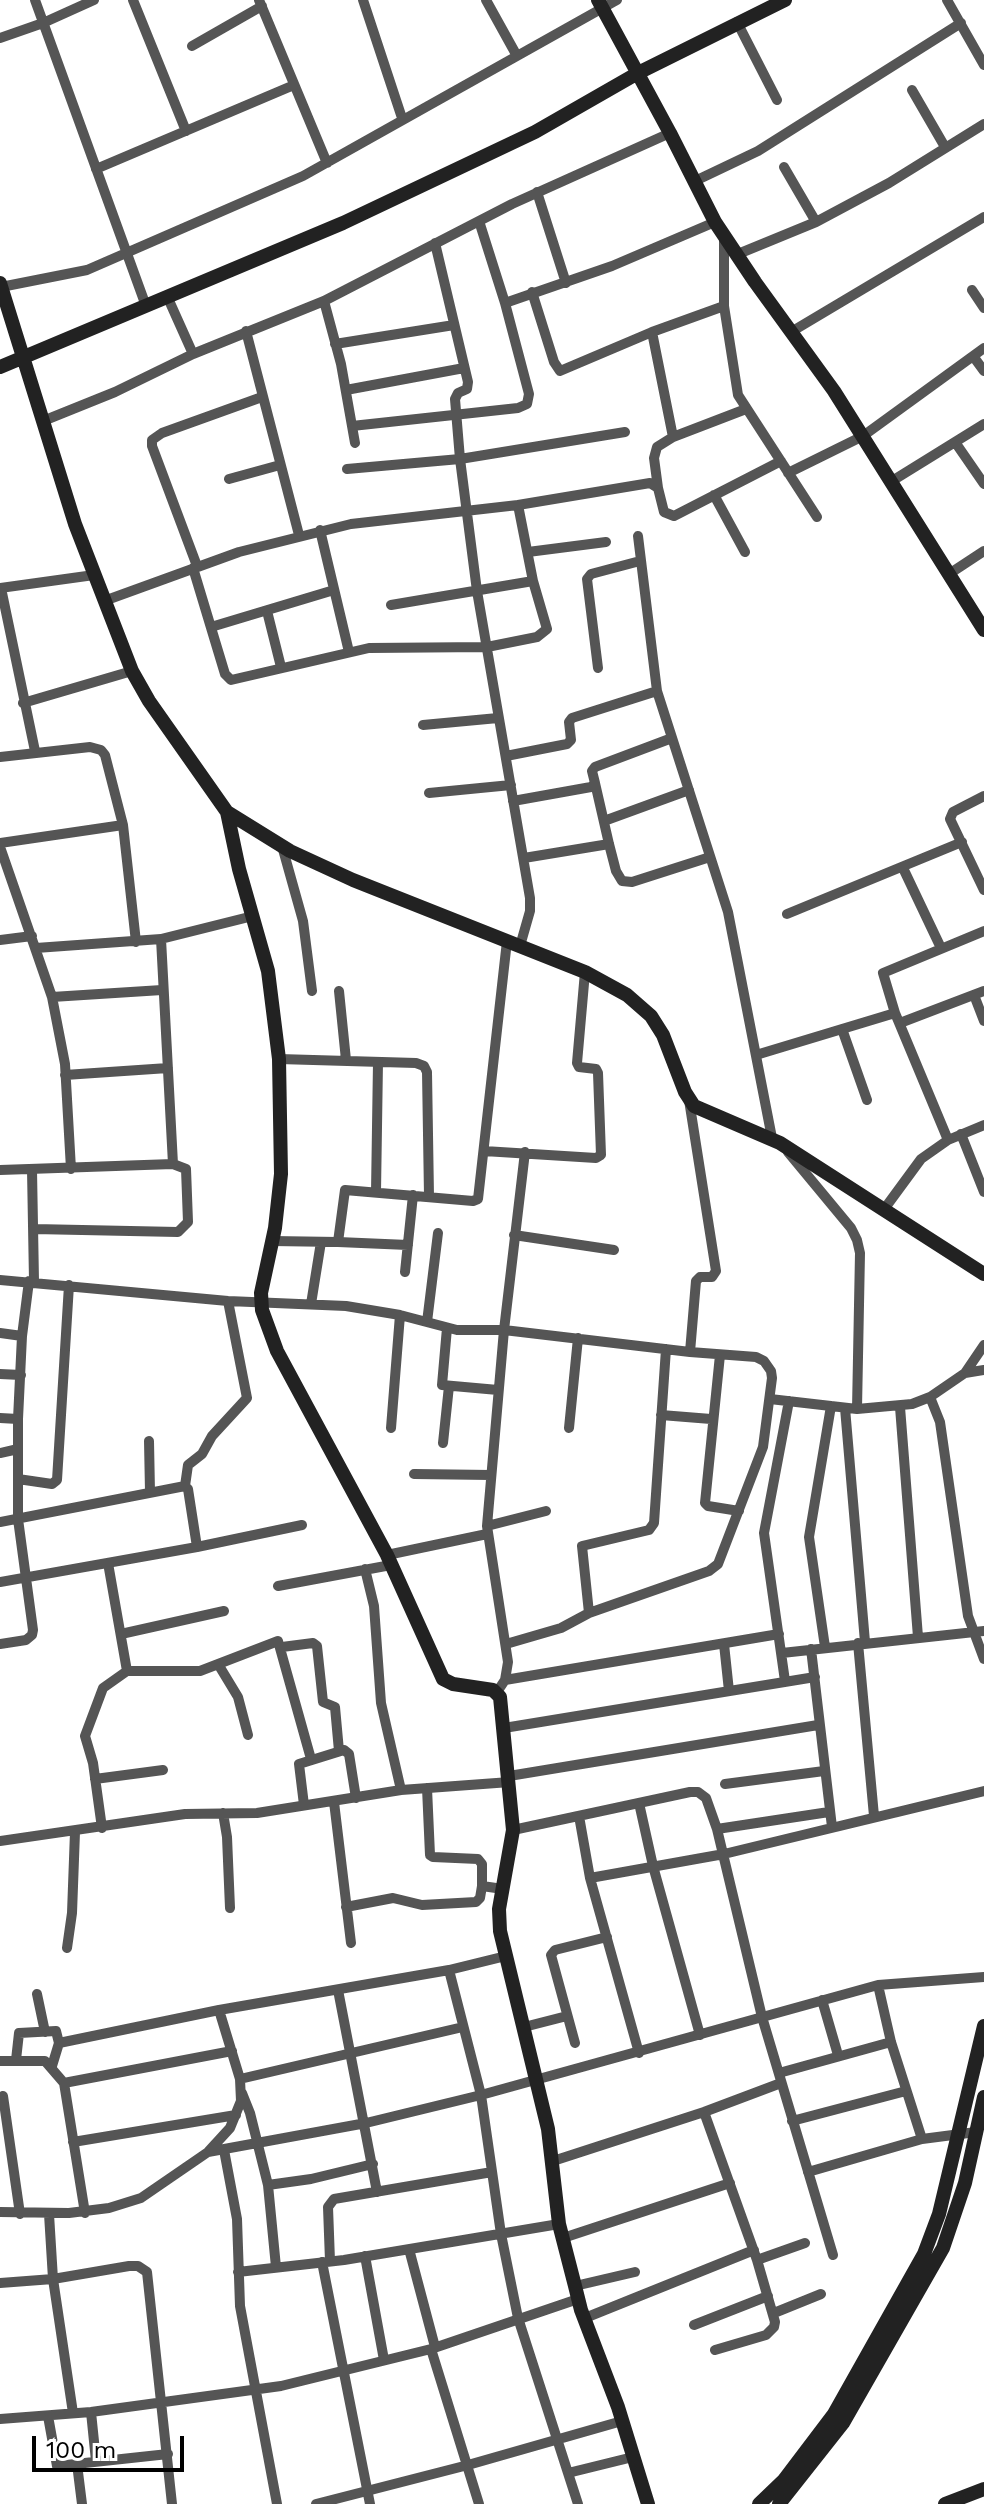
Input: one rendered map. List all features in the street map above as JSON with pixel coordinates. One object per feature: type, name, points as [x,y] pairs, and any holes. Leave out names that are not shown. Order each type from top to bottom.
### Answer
[{"type":"street","points":[[35,0],[146,306]]},
{"type":"street","points":[[0,38],[94,0]]},
{"type":"street","points":[[133,0],[186,131]]},
{"type":"street","points":[[363,0],[402,118]]},
{"type":"street","points":[[486,0],[517,56]]},
{"type":"street","points":[[617,0],[601,4],[517,56],[303,176],[87,270],[1,285],[75,524],[132,671],[149,701],[227,812],[268,971],[279,1059],[281,1174],[261,1302],[277,1351],[389,1560],[443,1679],[453,1684],[487,1688],[779,1634]]},
{"type":"street","points":[[0,367],[343,223],[535,132],[638,73],[785,0]]},
{"type":"street","points":[[947,0],[984,65]]},
{"type":"street","points":[[192,46],[260,3],[327,163]]},
{"type":"street","points":[[601,4],[720,228],[834,391],[984,630]]},
{"type":"street","points":[[737,22],[777,100]]},
{"type":"street","points":[[695,181],[758,151],[961,23]]},
{"type":"street","points":[[96,169],[294,85]]},
{"type":"street","points":[[912,90],[945,147]]},
{"type":"street","points":[[738,254],[816,222],[889,183],[984,124]]},
{"type":"street","points":[[43,421],[115,392],[246,331],[324,301],[537,192],[670,133]]},
{"type":"street","points":[[784,167],[816,222]]},
{"type":"street","points":[[537,192],[566,283]]},
{"type":"street","points":[[791,332],[984,217]]},
{"type":"street","points":[[352,426],[518,408],[527,404],[529,394],[479,221]]},
{"type":"street","points":[[505,303],[720,228]]},
{"type":"street","points":[[720,228],[724,306],[735,382],[746,409],[817,517]]},
{"type":"street","points":[[338,1242],[345,1190],[476,1201],[480,1196],[514,944],[530,911],[524,858],[465,510],[456,396],[468,386],[435,243]]},
{"type":"street","points":[[972,290],[984,308]]},
{"type":"street","points":[[532,292],[554,362],[560,371],[724,306]]},
{"type":"street","points":[[167,296],[193,354]]},
{"type":"street","points":[[324,301],[346,390],[355,443]]},
{"type":"street","points":[[335,344],[454,325]]},
{"type":"street","points":[[246,331],[299,535]]},
{"type":"street","points":[[652,332],[673,437]]},
{"type":"street","points":[[788,473],[863,436],[984,348]]},
{"type":"street","points":[[973,356],[984,371]]},
{"type":"street","points":[[346,390],[464,368]]},
{"type":"street","points":[[262,397],[162,433],[152,440],[228,678],[236,681],[281,667],[381,647],[487,647],[537,637],[546,631],[547,625],[533,581],[518,505]]},
{"type":"street","points":[[746,409],[673,437],[657,447],[654,454],[664,512],[671,516],[781,461]]},
{"type":"street","points":[[892,481],[984,424]]},
{"type":"street","points":[[347,469],[460,459],[625,432]]},
{"type":"street","points":[[955,442],[984,484]]},
{"type":"street","points":[[229,479],[280,465]]},
{"type":"street","points":[[104,601],[195,567],[320,530],[368,521],[518,505],[650,483],[658,488]]},
{"type":"street","points":[[714,495],[745,552]]},
{"type":"street","points":[[320,530],[349,652]]},
{"type":"street","points":[[638,536],[657,691],[728,912],[776,1140],[851,1228],[860,1253],[851,1408],[861,1643],[874,1816]]},
{"type":"street","points":[[528,552],[606,542]]},
{"type":"street","points":[[949,574],[984,551]]},
{"type":"street","points":[[598,668],[587,579],[591,574],[640,561]]},
{"type":"street","points":[[35,751],[1,588],[94,575]]},
{"type":"street","points":[[391,605],[533,581]]},
{"type":"street","points":[[211,627],[334,590]]},
{"type":"street","points":[[267,611],[281,667]]},
{"type":"street","points":[[23,703],[132,671]]},
{"type":"street","points":[[506,756],[567,744],[572,736],[569,722],[572,718],[657,691]]},
{"type":"street","points":[[423,725],[498,718]]},
{"type":"street","points":[[672,738],[595,767],[592,771],[619,878],[626,882],[710,857]]},
{"type":"street","points":[[0,757],[90,747],[101,750],[105,755],[123,825],[136,942]]},
{"type":"street","points":[[513,801],[591,787],[595,783]]},
{"type":"street","points":[[429,793],[511,785]]},
{"type":"street","points":[[604,821],[689,790]]},
{"type":"street","points":[[984,796],[951,813],[950,819],[984,890]]},
{"type":"street","points":[[227,812],[282,846],[353,880],[585,972],[627,995],[651,1016],[663,1035],[689,1100],[716,1271],[712,1277],[700,1277],[696,1281],[690,1352]]},
{"type":"street","points":[[71,1169],[65,1075],[52,997],[32,936],[4,870],[0,845],[123,825]]},
{"type":"street","points":[[787,914],[962,842]]},
{"type":"street","points":[[524,858],[609,844]]},
{"type":"street","points":[[282,846],[303,921],[312,991]]},
{"type":"street","points":[[903,868],[941,948]]},
{"type":"street","points":[[36,948],[161,939],[253,916]]},
{"type":"street","points":[[948,1140],[883,973],[984,931]]},
{"type":"street","points":[[0,940],[32,936]]},
{"type":"street","points":[[161,939],[173,1164]]},
{"type":"street","points":[[484,1151],[596,1158],[601,1155],[598,1073],[596,1069],[579,1067],[577,1063],[585,972]]},
{"type":"street","points":[[52,997],[162,990]]},
{"type":"street","points":[[339,991],[346,1060]]},
{"type":"street","points":[[756,1055],[979,993],[984,1021]]},
{"type":"street","points":[[842,1029],[867,1100]]},
{"type":"street","points":[[279,1059],[416,1063],[426,1068],[429,1196]]},
{"type":"street","points":[[376,1192],[378,1062]]},
{"type":"street","points":[[65,1075],[168,1068]]},
{"type":"street","points":[[689,1100],[710,1115],[776,1140],[983,1274]]},
{"type":"street","points":[[885,1208],[916,1163],[948,1140],[984,1125]]},
{"type":"street","points":[[961,1134],[984,1192]]},
{"type":"street","points":[[525,1152],[504,1330],[487,1530],[508,1662],[500,1697],[513,1830],[499,1919],[537,2081],[553,2161],[561,2231],[576,2293],[648,2504]]},
{"type":"street","points":[[0,1170],[173,1164],[184,1166],[187,1172],[188,1222],[178,1232],[34,1229]]},
{"type":"street","points":[[0,1644],[26,1640],[32,1635],[18,1519],[18,1419],[22,1336],[32,1281],[32,1170]]},
{"type":"street","points":[[405,1272],[413,1195]]},
{"type":"street","points":[[427,1322],[438,1233]]},
{"type":"street","points":[[514,1235],[614,1250]]},
{"type":"street","points":[[272,1241],[408,1245]]},
{"type":"street","points":[[311,1304],[321,1242]]},
{"type":"street","points":[[0,1280],[228,1301],[311,1304],[400,1315],[447,1328],[504,1330],[756,1357],[764,1361],[771,1371],[763,1447],[720,1560],[714,1568],[589,1613],[561,1628],[506,1644]]},
{"type":"street","points":[[18,1479],[52,1484],[57,1480],[69,1285]]},
{"type":"street","points":[[197,1547],[185,1486],[188,1465],[202,1454],[212,1436],[247,1398],[228,1301]]},
{"type":"street","points":[[391,1428],[400,1315]]},
{"type":"street","points":[[447,1328],[441,1383],[498,1390]]},
{"type":"street","points":[[0,1333],[22,1336]]},
{"type":"street","points":[[569,1428],[578,1338]]},
{"type":"street","points":[[770,1399],[851,1408],[900,1407],[930,1397],[965,1373],[984,1345]]},
{"type":"street","points":[[589,1613],[582,1546],[649,1530],[654,1523],[666,1349]]},
{"type":"street","points":[[720,1355],[711,1419],[705,1503],[739,1511]]},
{"type":"street","points":[[965,1373],[984,1370]]},
{"type":"street","points":[[0,1374],[21,1375]]},
{"type":"street","points":[[443,1443],[449,1386]]},
{"type":"street","points":[[930,1397],[940,1422],[968,1616],[978,1632],[984,1659]]},
{"type":"street","points":[[785,1681],[764,1533],[789,1401]]},
{"type":"street","points":[[825,1647],[809,1537],[831,1406]]},
{"type":"street","points":[[900,1407],[918,1637]]},
{"type":"street","points":[[661,1415],[711,1419]]},
{"type":"street","points":[[0,1418],[18,1419]]},
{"type":"street","points":[[149,1441],[150,1492]]},
{"type":"street","points":[[0,1453],[18,1449]]},
{"type":"street","points":[[414,1474],[491,1475]]},
{"type":"street","points":[[0,1522],[185,1486]]},
{"type":"street","points":[[278,1586],[365,1569],[546,1511]]},
{"type":"street","points":[[0,1582],[302,1525]]},
{"type":"street","points":[[108,1563],[127,1671]]},
{"type":"street","points":[[365,1569],[374,1606],[381,1703],[401,1790]]},
{"type":"street","points":[[121,1634],[224,1611]]},
{"type":"street","points":[[782,1653],[978,1632]]},
{"type":"street","points":[[102,1828],[93,1763],[85,1744],[86,1732],[103,1688],[127,1671],[198,1671],[278,1641],[311,1759]]},
{"type":"street","points":[[282,1647],[313,1643],[317,1646],[323,1702],[335,1707],[339,1751]]},
{"type":"street","points":[[724,1644],[729,1691]]},
{"type":"street","points":[[811,1649],[832,1827]]},
{"type":"street","points":[[218,1664],[238,1697],[248,1735]]},
{"type":"street","points":[[504,1728],[815,1677]]},
{"type":"street","points":[[0,1841],[185,1814],[257,1813],[401,1790],[509,1779],[818,1725]]},
{"type":"street","points":[[304,1805],[299,1766],[339,1751],[349,1754],[356,1798]]},
{"type":"street","points":[[95,1779],[163,1770]]},
{"type":"street","points":[[725,1784],[824,1771]]},
{"type":"street","points":[[346,1907],[393,1898],[422,1905],[479,1900],[482,1864],[478,1859],[430,1855],[427,1788]]},
{"type":"street","points":[[590,1878],[724,1854],[984,1791]]},
{"type":"street","points":[[513,1830],[698,1792],[706,1798],[724,1854],[762,2017],[833,2255]]},
{"type":"street","points":[[334,1802],[351,1943]]},
{"type":"street","points":[[639,1803],[653,1866],[700,2035]]},
{"type":"street","points":[[717,1829],[829,1812]]},
{"type":"street","points":[[223,1813],[230,1908]]},
{"type":"street","points":[[579,1816],[590,1878],[639,2053]]},
{"type":"street","points":[[67,1948],[72,1913],[75,1832]]},
{"type":"street","points":[[482,1886],[503,1889]]},
{"type":"street","points":[[575,2043],[551,1959],[552,1952],[607,1937]]},
{"type":"street","points":[[59,2043],[219,2010],[449,1970],[506,1956]]},
{"type":"street","points":[[449,1970],[481,2095],[501,2234],[518,2318],[578,2504]]},
{"type":"street","points":[[208,2152],[366,2123],[481,2095],[878,1985],[984,1977]]},
{"type":"street","points":[[878,1985],[891,2042],[922,2139]]},
{"type":"street","points":[[338,1990],[377,2192]]},
{"type":"street","points":[[37,1994],[45,2032]]},
{"type":"street","points":[[822,2000],[838,2055]]},
{"type":"street","points":[[219,2010],[259,2144],[268,2185],[276,2267]]},
{"type":"street","points":[[524,2027],[567,2016]]},
{"type":"street","points":[[759,2504],[784,2480],[834,2414],[878,2340],[932,2236],[984,2026]]},
{"type":"street","points":[[240,2079],[463,2027]]},
{"type":"street","points":[[16,2060],[19,2033],[56,2031],[59,2043],[52,2066]]},
{"type":"street","points":[[553,2161],[704,2112],[838,2055],[891,2042]]},
{"type":"street","points":[[64,2083],[232,2051]]},
{"type":"street","points":[[0,2061],[45,2061],[64,2083],[85,2213]]},
{"type":"street","points":[[792,2121],[906,2091]]},
{"type":"street","points":[[0,2212],[85,2213],[141,2198],[222,2139],[236,2115],[241,2092]]},
{"type":"street","points":[[3,2096],[20,2214]]},
{"type":"street","points":[[779,2504],[843,2423],[943,2248],[965,2183],[984,2097]]},
{"type":"street","points":[[704,2112],[774,2313],[774,2327],[770,2332],[715,2350]]},
{"type":"street","points":[[73,2142],[236,2115]]},
{"type":"street","points":[[808,2172],[922,2139],[976,2132]]},
{"type":"street","points":[[224,2150],[237,2219],[240,2306],[277,2504]]},
{"type":"street","points":[[268,2185],[311,2179],[373,2164]]},
{"type":"street","points":[[370,2504],[326,2262],[328,2207],[331,2201],[492,2172]]},
{"type":"street","points":[[238,2272],[326,2262],[501,2234],[561,2231],[730,2183]]},
{"type":"street","points":[[49,2214],[53,2279],[73,2413]]},
{"type":"street","points":[[585,2318],[755,2255],[805,2243]]},
{"type":"street","points":[[409,2249],[433,2348],[479,2504]]},
{"type":"street","points":[[365,2256],[384,2360]]},
{"type":"street","points":[[0,2283],[53,2279],[129,2266],[138,2266],[147,2272],[172,2504]]},
{"type":"street","points":[[0,2419],[91,2412],[256,2390],[345,2371],[433,2348],[635,2272]]},
{"type":"street","points":[[774,2313],[821,2294]]},
{"type":"street","points":[[694,2325],[768,2296]]},
{"type":"street","points":[[91,2412],[96,2461]]},
{"type":"street","points":[[48,2416],[55,2464],[60,2466],[168,2454]]},
{"type":"street","points":[[316,2504],[622,2421]]},
{"type":"street","points":[[568,2473],[633,2457]]},
{"type":"street","points":[[77,2464],[82,2504]]},
{"type":"street","points":[[945,2504],[984,2489]]}]
